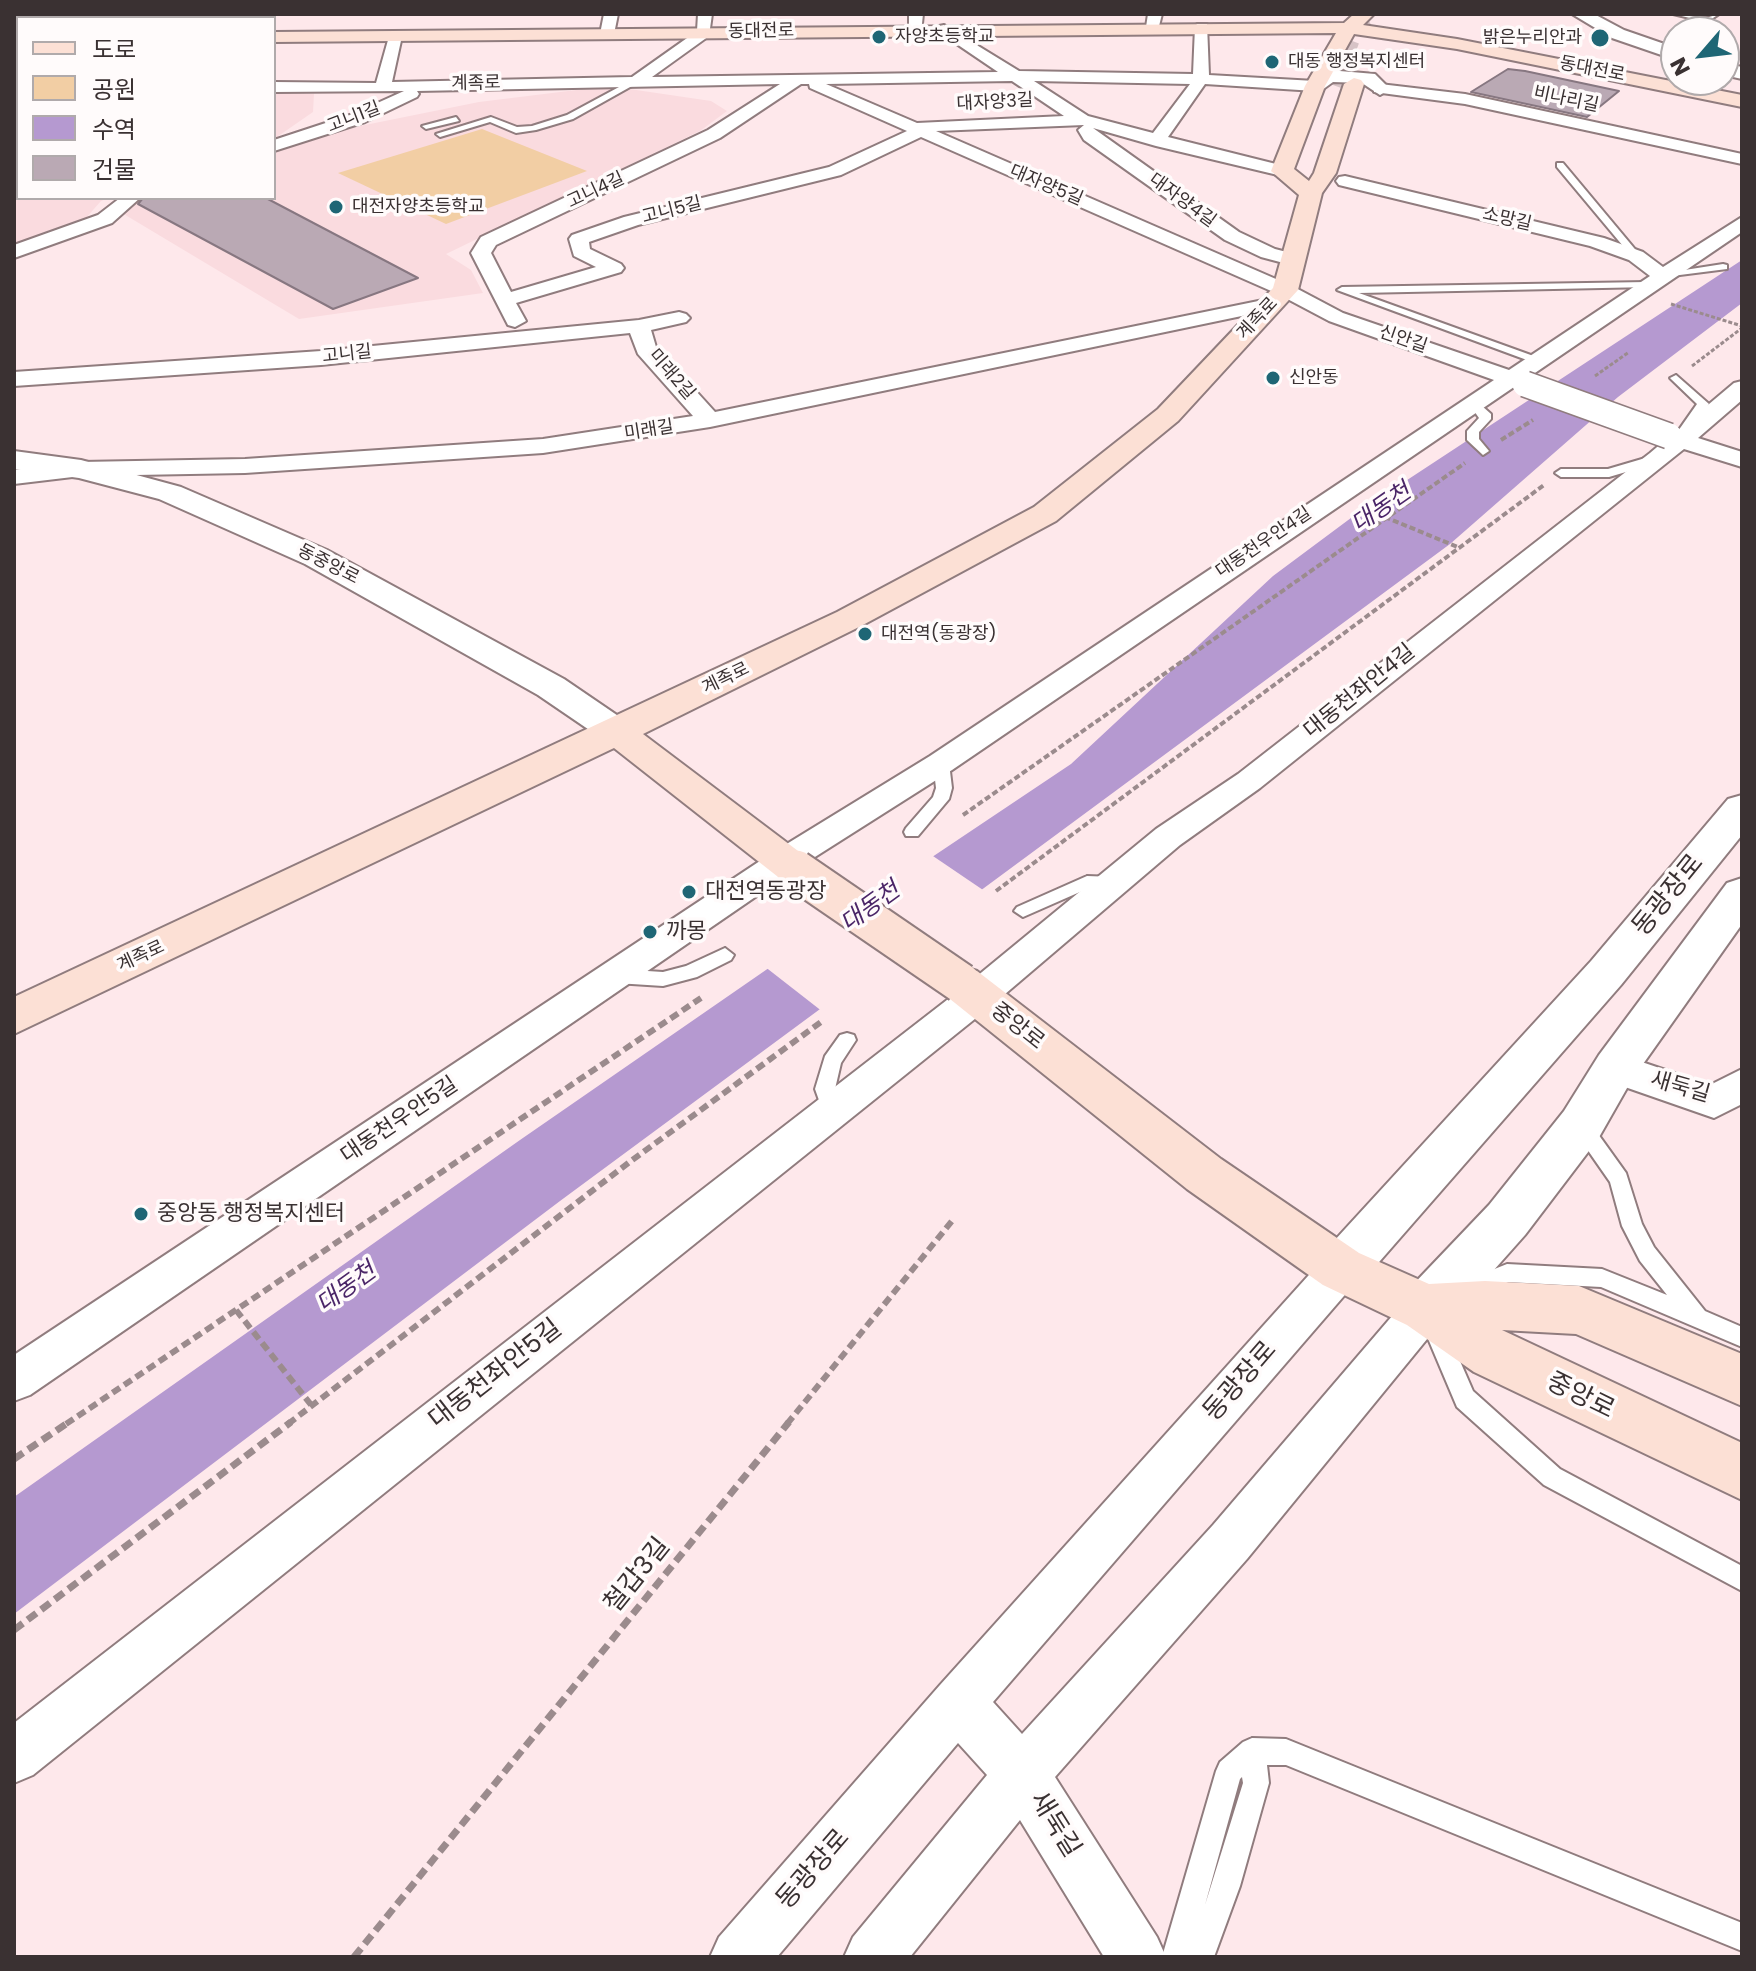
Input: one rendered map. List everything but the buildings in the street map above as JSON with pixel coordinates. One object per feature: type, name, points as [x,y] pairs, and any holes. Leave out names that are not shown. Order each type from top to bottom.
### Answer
[{"type":"main road","points":[[1355,155],[1345,181],[1311,193],[1282,171],[1334,85],[1351,21],[1365,14]]},
{"type":"main road","points":[[1383,67],[1409,20]]},
{"type":"main road","name":"동대전로","points":[[276,37],[607,34],[705,23],[916,22],[944,29],[1154,21],[1202,27],[1351,21],[1383,67],[1400,45],[1448,43],[1742,101]]},
{"type":"main road","name":"계족로","points":[[14,1017],[849,619],[1045,514],[1168,415],[1279,297],[1295,260],[1311,193],[1325,173],[1334,85]]},
{"type":"main road","name":"중앙로","points":[[617,732],[790,866],[970,990],[1204,1174],[1341,1269],[1426,1308],[1493,1354],[1742,1472]]},
{"type":"main road","name":"중앙로","points":[[1426,1308],[1485,1305],[1579,1310],[1742,1380]]},
{"type":"street","points":[[607,34],[611,14]]},
{"type":"street","points":[[1581,14],[1618,34],[1660,48]]},
{"type":"street","name":"동대전로","points":[[635,82],[705,23]]},
{"type":"street","points":[[1156,141],[1201,79],[1202,27]]},
{"type":"street","points":[[944,29],[1085,121],[1282,171]]},
{"type":"street","points":[[383,88],[395,36]]},
{"type":"street","points":[[1334,85],[1328,76],[1368,78],[1383,67]]},
{"type":"street","name":"비나리길","points":[[1383,67],[1465,99],[1742,159]]},
{"type":"street","name":"계족로","points":[[276,87],[309,90],[432,85],[801,82],[1013,76],[1334,85]]},
{"type":"street","points":[[635,82],[767,101],[809,102],[852,114],[883,116]]},
{"type":"street","name":"고니4길","points":[[522,337],[481,253],[488,241],[714,134],[801,82]]},
{"type":"street","name":"대자양5길","points":[[801,82],[883,116],[1279,297]]},
{"type":"street","name":"고니1길","points":[[276,145],[359,118],[432,85]]},
{"type":"street","name":"대자양3길","points":[[914,130],[1085,121]]},
{"type":"street","name":"대자양4길","points":[[1085,121],[1084,127],[1090,136],[1232,236],[1268,253],[1295,260]]},
{"type":"street","name":"고니5길","points":[[504,300],[614,268],[581,252],[579,239],[631,221],[835,171],[914,130]]},
{"type":"street","name":"소망길","points":[[1345,181],[1597,242],[1636,256],[1652,282]]},
{"type":"street","points":[[14,252],[105,219],[129,200]]},
{"type":"street","name":"대동천우안4길","points":[[790,866],[1473,401],[1523,374],[1652,282],[1742,223]]},
{"type":"street","name":"신안길","points":[[1279,297],[1523,374],[1669,444]]},
{"type":"street","name":"미래길","points":[[14,477],[81,469],[245,466],[543,446],[710,420],[1279,297]]},
{"type":"street","name":"고니길","points":[[14,379],[321,358],[639,326],[679,318]]},
{"type":"street","name":"미래2길","points":[[639,326],[646,349],[710,420]]},
{"type":"street","name":"대동천좌안4길","points":[[970,990],[1114,883],[1168,837],[1249,781],[1742,388]]},
{"type":"street","points":[[1669,444],[1742,460]]},
{"type":"street","name":"동중앙로","points":[[14,460],[81,469],[170,493],[316,557],[551,687],[617,732]]},
{"type":"street","name":"동광장로","points":[[739,1957],[958,1703],[1606,973],[1742,808]]},
{"type":"street","name":"대동천우안5길","points":[[14,1380],[616,976],[790,866]]},
{"type":"street","points":[[873,1957],[1022,1774],[1230,1542],[1426,1308],[1507,1220],[1581,1125],[1615,1068],[1742,893]]},
{"type":"street","name":"대동천좌안5길","points":[[14,1756],[832,1111],[970,990]]},
{"type":"street","name":"새둑길","points":[[1615,1068],[1714,1102],[1742,1084]]},
{"type":"street","name":"새둑길","points":[[958,1703],[1022,1774],[1137,1957]]},
{"type":"lane","points":[[1677,14],[1707,20],[1715,14]]},
{"type":"lane","points":[[440,134],[491,119],[516,130],[533,128],[570,117],[635,82]]},
{"type":"lane","points":[[426,126],[454,118],[470,125]]},
{"type":"lane","points":[[1560,165],[1636,256]]},
{"type":"lane","points":[[1523,374],[1342,290],[1652,282],[1723,267]]},
{"type":"lane","points":[[1561,473],[1609,473],[1669,444],[1703,404],[1676,378]]},
{"type":"lane","points":[[1473,401],[1485,414],[1485,419],[1473,431],[1473,440],[1483,451]]},
{"type":"lane","points":[[912,832],[941,799],[944,788],[941,763]]},
{"type":"lane","points":[[1023,911],[1087,882],[1114,883]]},
{"type":"lane","points":[[616,976],[663,979],[691,972],[725,955]]},
{"type":"lane","points":[[832,1111],[825,1089],[832,1061],[847,1040]]},
{"type":"lane","points":[[1581,1125],[1619,1179],[1632,1226],[1647,1254],[1699,1319]]},
{"type":"lane","points":[[1742,1337],[1602,1278],[1507,1273],[1426,1308],[1465,1399],[1552,1477],[1742,1579]]},
{"type":"lane","points":[[1687,1447],[1742,1495]]},
{"type":"lane","points":[[1200,1957],[1226,1886],[1256,1783],[1252,1751]]},
{"type":"lane","points":[[1176,1957],[1229,1771],[1252,1751],[1286,1752],[1742,1937]]},
{"type":"path","points":[[1652,282],[1742,326]]},
{"type":"path","points":[[1584,383],[1629,352]]},
{"type":"path","points":[[963,815],[1385,517],[1545,412]]},
{"type":"path","points":[[996,891],[1561,473]]},
{"type":"path","points":[[1363,509],[1460,548]]},
{"type":"path","points":[[14,1459],[713,990]]},
{"type":"path","points":[[14,1630],[631,1161],[821,1022]]},
{"type":"path","name":"철갑3길","points":[[354,1957],[952,1221]]},
{"type":"path","points":[[236,1310],[312,1406]]},
{"type":"shaded area","name":"대전자양초등학교","points":[[609,86],[711,101],[727,111],[700,131],[446,254],[471,270],[483,293],[299,319],[122,213],[136,200],[276,200],[276,150],[360,126],[479,102]]},
{"type":"shaded area","points":[[276,91],[314,94],[313,112],[276,138]]},
{"type":"shaded area","points":[[16,108],[16,200],[103,200],[86,218],[14,244]]},
{"type":"green space","points":[[482,129],[587,171],[446,224],[338,173]]},
{"type":"water","name":"대동천","points":[[1742,260],[1742,303],[1618,397],[1450,544],[560,1201],[14,1614],[14,1497],[520,1140],[1071,764],[1273,576],[1363,509]]},
{"type":"pier","points":[[930,854],[986,892],[823,1012],[764,966]]},
{"type":"tunnel","points":[[1333,85],[1355,27],[1376,14]]},
{"type":"place","name":"자양초등학교","points":[[879,37]]},
{"type":"place","name":"밝은누리안과","points":[[1600,38]]},
{"type":"place","name":"대동 행정복지센터","points":[[1272,62]]},
{"type":"place","name":"대전자양초등학교","points":[[336,207]]},
{"type":"place","name":"신안동","points":[[1273,378]]},
{"type":"place","name":"대전역(동광장)","points":[[865,634]]},
{"type":"place","name":"대전역동광장","points":[[689,892]]},
{"type":"place","name":"까몽","points":[[650,932]]},
{"type":"place","name":"중앙동 행정복지센터","points":[[141,1214]]}]
